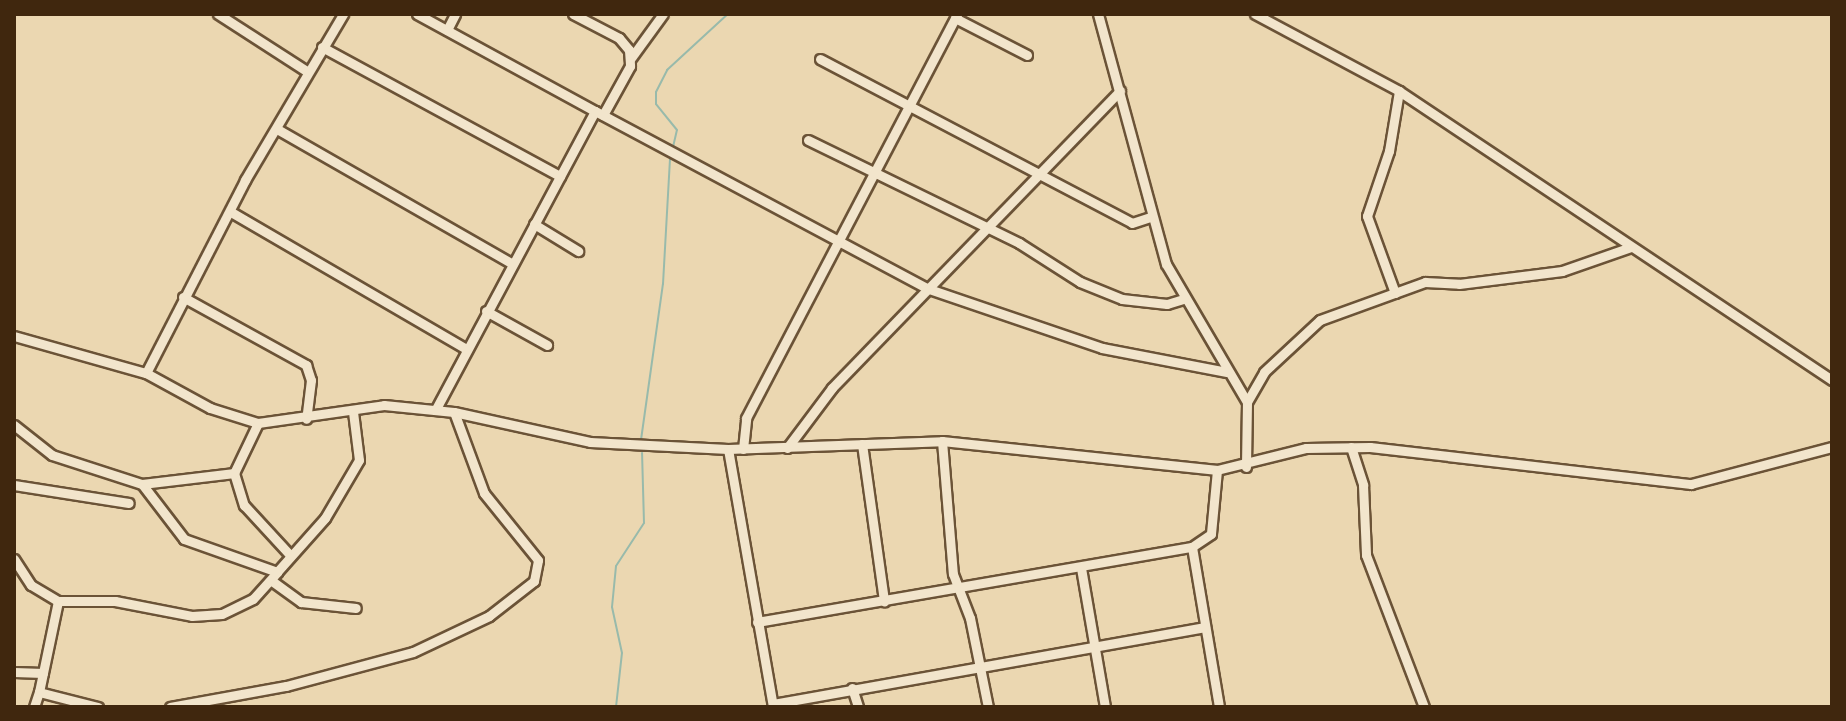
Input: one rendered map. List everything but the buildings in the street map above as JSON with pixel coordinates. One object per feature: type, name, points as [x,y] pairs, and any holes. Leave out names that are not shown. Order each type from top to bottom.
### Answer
[{"type":"street","points":[[218,14],[308,72]]},
{"type":"street","points":[[146,373],[183,297],[343,14]]},
{"type":"street","points":[[417,14],[929,289],[1102,348],[1227,372]]},
{"type":"street","points":[[447,30],[455,14]]},
{"type":"street","points":[[573,14],[622,40],[631,58]]},
{"type":"street","points":[[436,409],[560,176],[631,58],[663,14]]},
{"type":"street","points":[[1098,14],[1151,217],[1183,299],[1197,312],[1227,372],[1247,402]]},
{"type":"street","points":[[1255,14],[1399,91],[1832,380]]},
{"type":"street","points":[[743,449],[746,418],[956,16],[1027,55]]},
{"type":"street","points":[[322,47],[560,176]]},
{"type":"street","points":[[820,59],[1132,223],[1151,217]]},
{"type":"street","points":[[787,448],[832,388],[1120,91]]},
{"type":"street","points":[[1395,293],[1367,216],[1389,151],[1399,91]]},
{"type":"street","points":[[277,129],[511,263]]},
{"type":"street","points":[[808,140],[1122,299],[1167,304],[1183,299]]},
{"type":"street","points":[[231,212],[466,349]]},
{"type":"street","points":[[534,224],[578,251]]},
{"type":"street","points":[[1246,467],[1247,402],[1260,377],[1311,327],[1395,293],[1437,280],[1459,284],[1562,271],[1631,247]]},
{"type":"street","points":[[183,297],[306,365],[311,380],[306,419]]},
{"type":"street","points":[[486,311],[547,345]]},
{"type":"street","points":[[14,336],[146,373],[235,419],[258,423],[306,419],[384,405],[454,412],[590,442],[743,449],[942,441],[1217,470],[1246,467],[1306,448],[1351,447],[1691,484],[1832,447]]},
{"type":"street","points":[[14,559],[31,585],[58,601],[222,614],[253,599],[274,577],[289,554],[325,518],[359,460],[353,412]]},
{"type":"street","points":[[170,707],[286,686],[413,652],[478,622],[534,581],[538,560],[484,493],[467,434],[454,412]]},
{"type":"street","points":[[258,423],[234,473],[244,505],[289,554]]},
{"type":"street","points":[[14,425],[56,457],[142,484],[234,473]]},
{"type":"street","points":[[942,441],[948,546],[981,668],[988,707]]},
{"type":"street","points":[[862,444],[884,601]]},
{"type":"street","points":[[1351,447],[1363,485],[1366,555],[1424,707]]},
{"type":"street","points":[[728,449],[773,705],[852,688],[1205,627]]},
{"type":"street","points":[[757,622],[1192,547],[1211,534],[1217,470]]},
{"type":"street","points":[[142,484],[184,539],[274,577],[301,602],[356,608]]},
{"type":"street","points":[[14,485],[129,503]]},
{"type":"street","points":[[1192,547],[1219,707]]},
{"type":"street","points":[[1081,568],[1105,707]]},
{"type":"street","points":[[34,707],[58,601]]},
{"type":"street","points":[[14,672],[43,673]]},
{"type":"street","points":[[852,688],[858,707]]},
{"type":"street","points":[[39,692],[98,707]]},
{"type":"waterway","points":[[673,147],[677,130],[656,104],[656,92],[667,70],[728,14]]},
{"type":"waterway","points":[[641,440],[663,284],[670,157]]},
{"type":"waterway","points":[[616,707],[622,653],[612,607],[616,566],[644,523],[642,453]]}]
